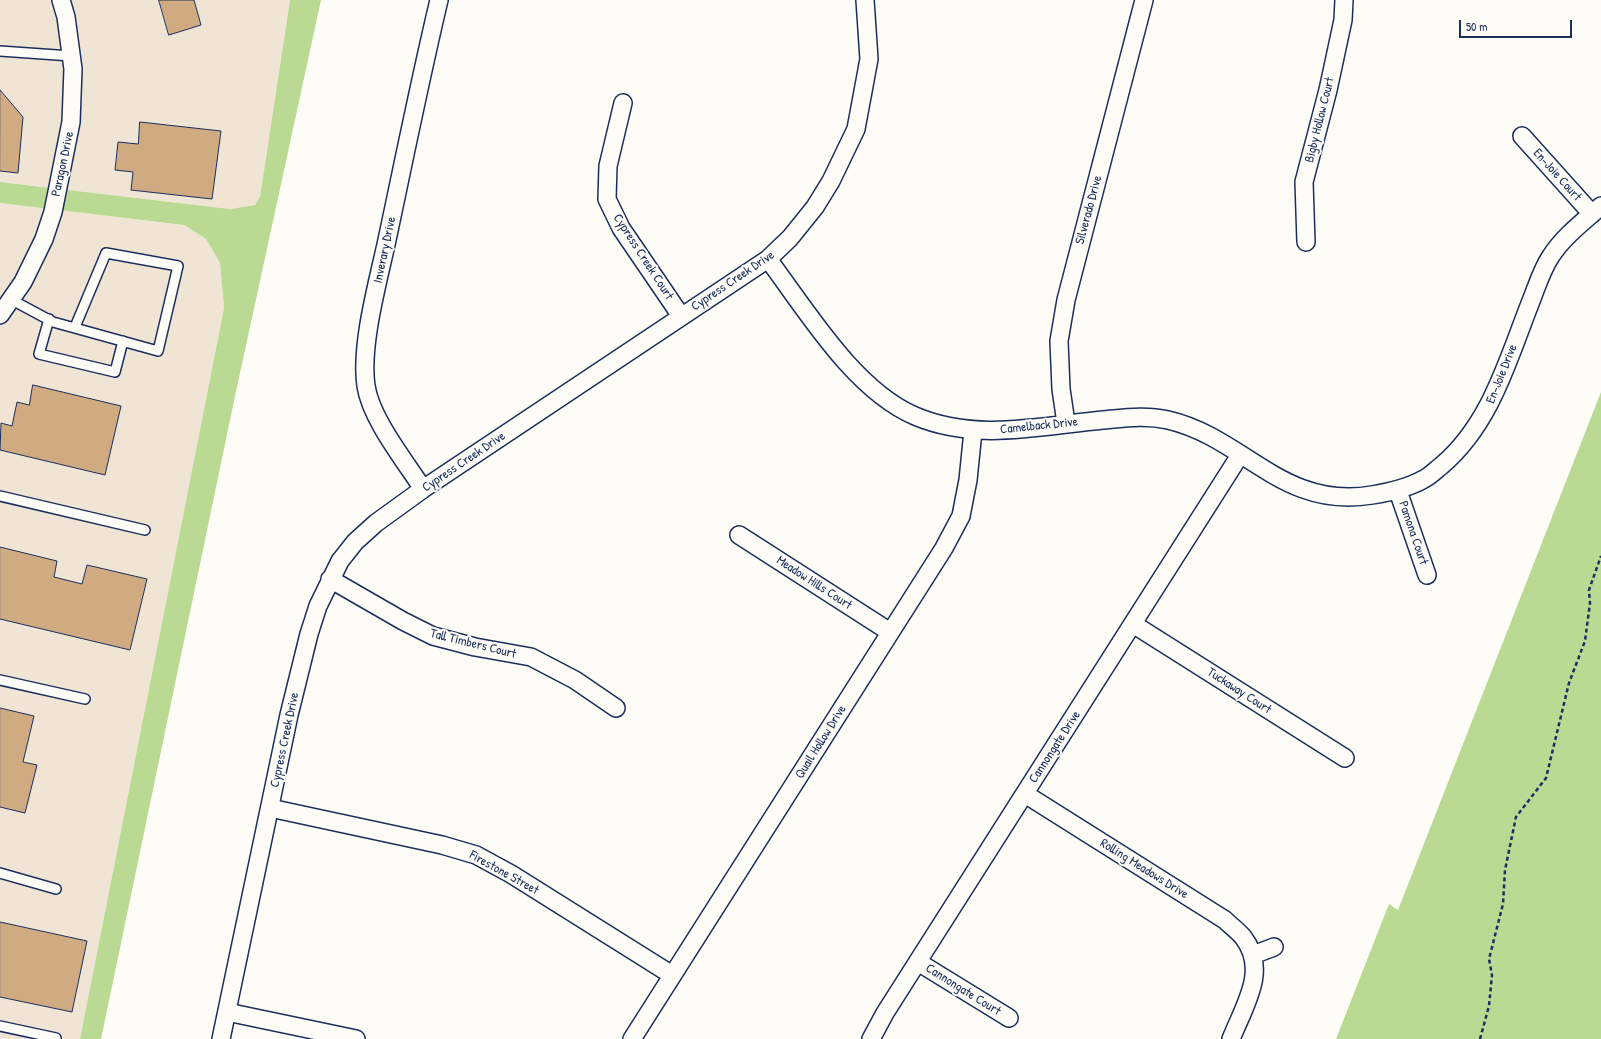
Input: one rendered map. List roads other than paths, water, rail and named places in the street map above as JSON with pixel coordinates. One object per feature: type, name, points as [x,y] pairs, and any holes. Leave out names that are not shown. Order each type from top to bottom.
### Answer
[{"type":"street","name":"Paragon Drive","points":[[0,315],[12,300],[33,263],[53,212],[71,122],[73,95],[71,56],[66,17],[61,0]]},
{"type":"street","name":"Inverary Drive","points":[[424,489],[383,427],[373,408],[366,387],[364,365],[366,344],[381,269],[439,0]]},
{"type":"street","name":"Cypress Creek Drive","points":[[221,1039],[289,715],[309,634],[318,606],[340,561],[355,542],[376,523],[424,489],[768,259],[790,238],[815,207],[831,181],[856,129],[869,59],[865,0]]},
{"type":"street","name":"Silverado Drive","points":[[1066,423],[1061,389],[1059,341],[1066,300],[1144,0]]},
{"type":"street","name":"Bigby Hollow Court","points":[[1306,242],[1304,182],[1330,82],[1343,20],[1344,0]]},
{"type":"street","name":"Cypress Creek Court","points":[[623,103],[608,166],[607,199],[621,228],[681,316]]},
{"type":"street","name":"En-Joie Court","points":[[1522,136],[1597,210]]},
{"type":"street","name":"En-Joie Drive","points":[[1362,496],[1398,490],[1426,479],[1453,456],[1474,431],[1490,404],[1540,277],[1551,256],[1567,236],[1597,210]]},
{"type":"street","name":"Camelback Drive","points":[[768,259],[845,363],[869,384],[913,415],[944,427],[973,431],[998,431],[1066,423],[1153,417],[1193,427],[1286,482],[1312,492],[1334,496],[1362,496]]},
{"type":"street","name":"Quail Hollow Drive","points":[[632,1039],[944,548],[961,516],[968,480],[973,431]]},
{"type":"street","name":"Cannongate Drive","points":[[871,1039],[885,1013],[1240,455]]},
{"type":"street","name":"Pamona Court","points":[[1398,490],[1427,575]]},
{"type":"street","name":"Meadow Hills Court","points":[[739,535],[890,632]]},
{"type":"street","name":"Tall Timbers Court","points":[[330,579],[403,621],[433,636],[475,647],[532,658],[575,680],[616,708]]},
{"type":"street","name":"Tuckaway Court","points":[[1133,624],[1345,758]]},
{"type":"street","name":"Rolling Meadows Drive","points":[[1025,794],[1225,920],[1242,935],[1253,955]]},
{"type":"street","name":"Firestone Street","points":[[270,808],[442,845],[476,855],[511,874],[672,975]]},
{"type":"street","points":[[1231,1039],[1254,981],[1256,968],[1253,955],[1274,947]]},
{"type":"street","name":"Cannongate Court","points":[[918,962],[1009,1018]]},
{"type":"street","points":[[227,1012],[356,1039]]},
{"type":"lane","points":[[0,51],[71,56]]},
{"type":"lane","points":[[12,300],[49,319],[75,327],[158,351],[178,266],[106,252],[75,327]]},
{"type":"lane","points":[[49,319],[39,354],[115,372],[123,341]]},
{"type":"lane","points":[[0,496],[145,530]]},
{"type":"lane","points":[[0,680],[85,699]]},
{"type":"lane","points":[[0,873],[56,889]]},
{"type":"lane","points":[[0,1026],[56,1038]]}]
